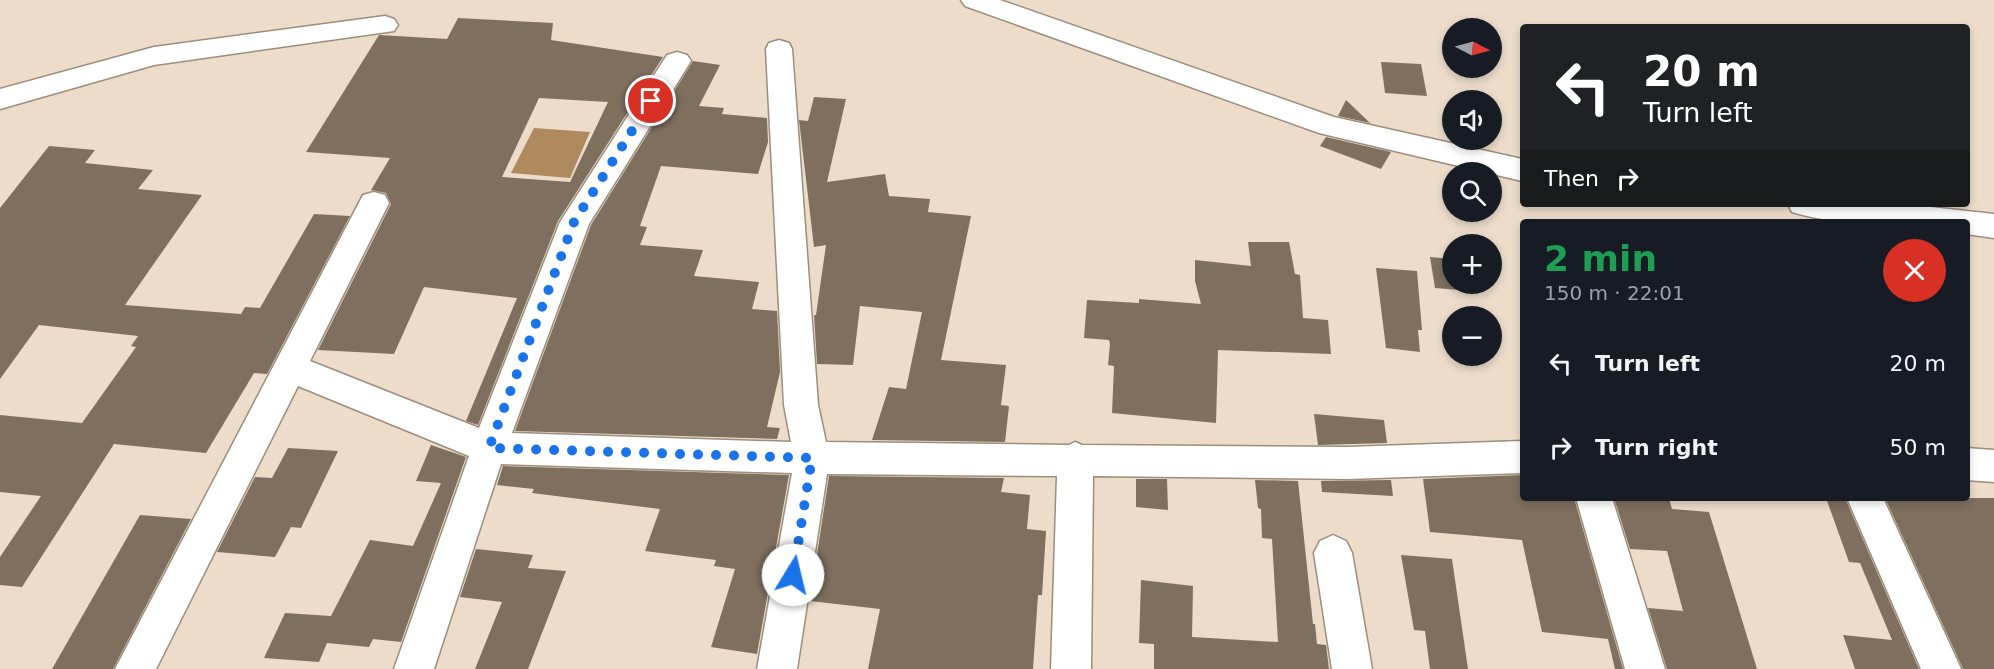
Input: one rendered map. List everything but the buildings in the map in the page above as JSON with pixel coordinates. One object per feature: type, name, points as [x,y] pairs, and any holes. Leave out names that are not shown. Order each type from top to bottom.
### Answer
[{"type":"street","points":[[974,0],[1329,126],[1520,170]]},
{"type":"street","points":[[0,99],[154,56],[385,26]]},
{"type":"street","points":[[777,669],[812,458],[801,405],[778,49]]},
{"type":"street","points":[[414,669],[489,448],[574,222],[677,61]]},
{"type":"street","points":[[135,669],[374,203]]},
{"type":"street","points":[[1825,207],[1911,219]]},
{"type":"street","points":[[1970,227],[1991,230]]},
{"type":"street","points":[[291,368],[489,448],[812,458],[1075,458],[1348,463],[1520,457]]},
{"type":"street","points":[[1071,669],[1075,458]]},
{"type":"street","points":[[1970,464],[1994,466]]},
{"type":"street","points":[[1595,501],[1645,669]]},
{"type":"street","points":[[1866,501],[1941,669]]},
{"type":"street","points":[[1333,553],[1352,669]]},
{"type":"shaded area","points":[[534,128],[590,132],[570,178],[511,173]]},
{"type":"route","points":[[651,101],[574,222],[489,448],[812,458],[793,575]]}]
